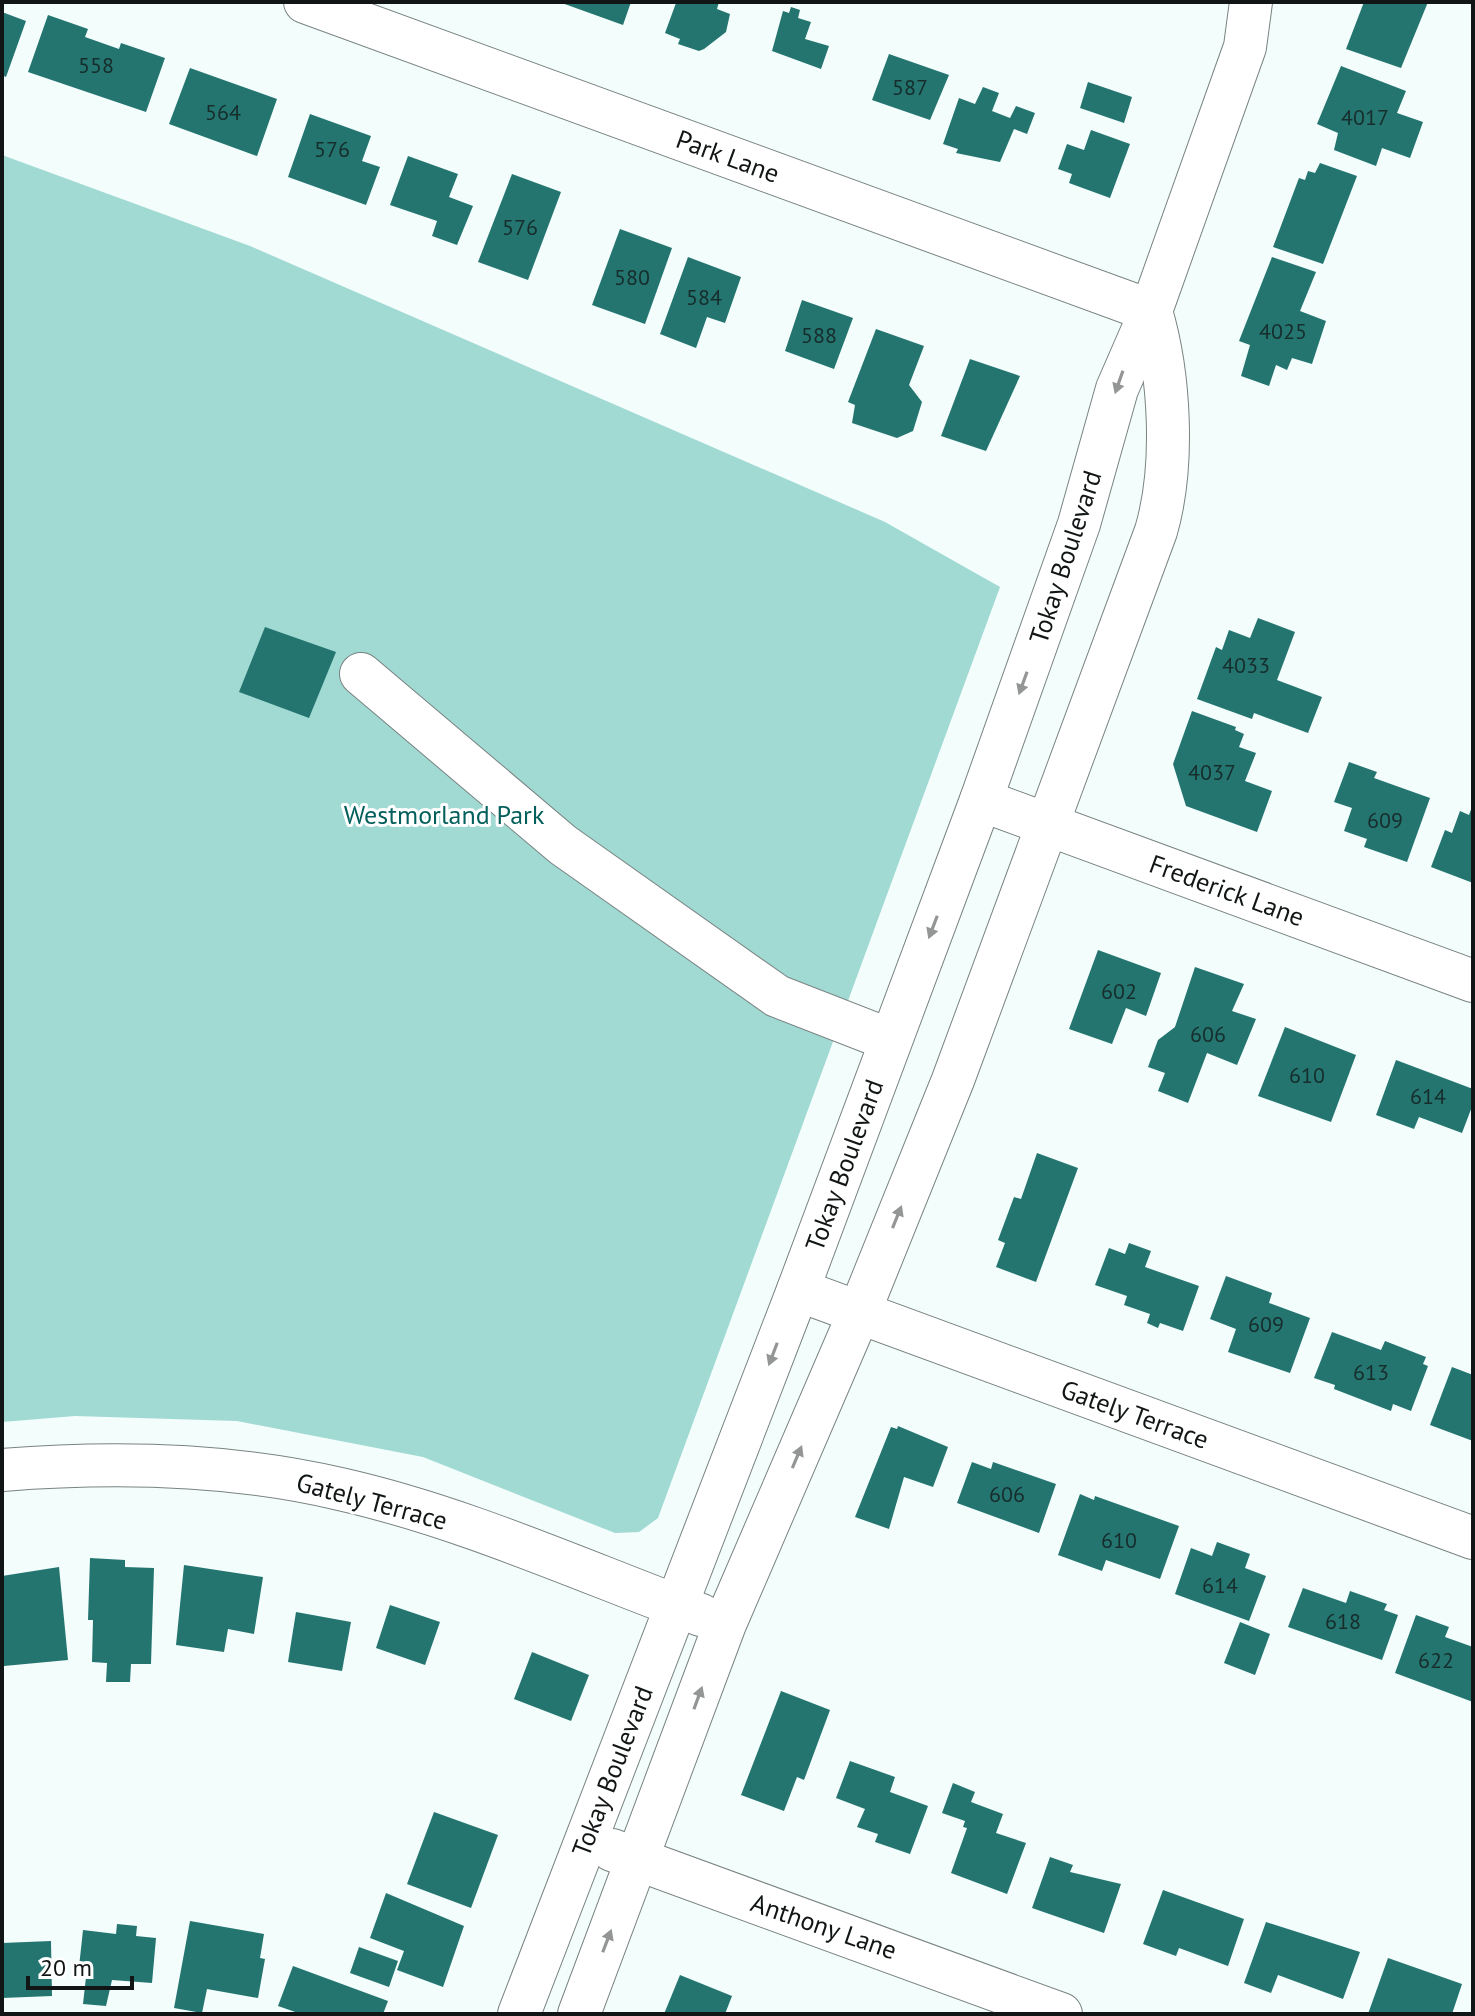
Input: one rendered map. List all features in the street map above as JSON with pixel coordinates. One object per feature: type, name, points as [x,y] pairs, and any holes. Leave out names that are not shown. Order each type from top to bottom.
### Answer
[{"type":"street","name":"Park Lane","points":[[305,2],[1151,311]]},
{"type":"street","name":"Tokay Boulevard","points":[[519,2014],[798,1290],[981,800],[1079,524],[1117,389],[1151,311],[1245,47],[1251,2]]},
{"type":"street","name":"Tokay Boulevard","points":[[1245,47],[1280,2]]},
{"type":"street","name":"Tokay Boulevard","points":[[579,2014],[725,1624],[859,1313],[953,1080],[1161,514],[1166,428],[1164,355],[1151,311]]},
{"type":"street","points":[[361,674],[563,845],[777,996],[890,1040]]},
{"type":"street","name":"Frederick Lane","points":[[981,800],[1473,981]]},
{"type":"street","name":"Gately Terrace","points":[[798,1290],[1473,1538]]},
{"type":"street","name":"Gately Terrace","points":[[2,1470],[94,1463],[184,1467],[273,1476],[341,1489],[503,1540],[725,1624]]},
{"type":"street","name":"Anthony Lane","points":[[585,1840],[1061,2014]]},
{"type":"green space","name":"Westmorland Park","points":[[2,155],[250,246],[885,522],[1000,587],[658,1518],[639,1532],[615,1533],[423,1457],[237,1421],[75,1416],[2,1422]]},
{"type":"building","points":[[559,2],[631,2],[623,25]]},
{"type":"building","points":[[719,2],[717,9],[730,14],[726,32],[704,49],[699,51],[678,44],[680,39],[665,33],[676,3]]},
{"type":"building","points":[[1364,2],[1428,2],[1401,68],[1346,49]]},
{"type":"building","points":[[791,7],[800,10],[798,18],[811,22],[805,39],[829,46],[821,69],[772,51],[783,11],[789,13]]},
{"type":"building","points":[[2,12],[26,21],[6,77],[2,75]]},
{"type":"building","points":[[48,15],[88,29],[85,37],[119,49],[121,43],[165,58],[146,112],[28,72]]},
{"type":"building","points":[[889,54],[949,75],[930,120],[872,100]]},
{"type":"building","points":[[1341,66],[1406,91],[1397,113],[1423,122],[1410,158],[1382,148],[1376,166],[1334,150],[1338,133],[1317,124]]},
{"type":"building","points":[[190,68],[277,99],[257,156],[169,124]]},
{"type":"building","points":[[1088,82],[1132,97],[1124,123],[1080,108]]},
{"type":"building","points":[[983,87],[999,93],[992,111],[1010,118],[1016,106],[1035,113],[1027,134],[1014,129],[1000,162],[956,153],[958,149],[943,144],[959,98],[975,104]]},
{"type":"building","points":[[310,114],[371,136],[362,161],[380,167],[366,205],[288,177]]},
{"type":"building","points":[[1091,130],[1130,144],[1110,198],[1069,183],[1072,174],[1058,169],[1067,144],[1084,150]]},
{"type":"building","points":[[408,156],[458,174],[449,197],[473,206],[457,245],[432,236],[437,221],[390,205]]},
{"type":"building","points":[[1320,163],[1357,176],[1323,264],[1273,247],[1299,178],[1305,180],[1308,171],[1315,173]]},
{"type":"building","points":[[512,174],[561,192],[528,280],[478,262]]},
{"type":"building","points":[[620,229],[672,248],[645,324],[592,305]]},
{"type":"building","points":[[688,257],[741,277],[725,323],[707,317],[696,348],[660,334]]},
{"type":"building","points":[[1272,257],[1316,272],[1300,311],[1326,321],[1312,364],[1292,358],[1287,370],[1276,365],[1269,386],[1241,376],[1250,345],[1239,341]]},
{"type":"building","points":[[802,300],[853,318],[834,369],[785,351]]},
{"type":"building","points":[[876,329],[924,346],[909,385],[922,402],[913,431],[897,438],[852,423],[855,405],[848,402]]},
{"type":"building","points":[[970,359],[1020,376],[986,451],[941,436]]},
{"type":"building","points":[[1258,618],[1295,632],[1277,680],[1322,697],[1308,733],[1254,713],[1252,719],[1197,699],[1216,647],[1222,650],[1229,630],[1250,638]]},
{"type":"building","points":[[265,627],[336,652],[309,718],[239,692]]},
{"type":"building","points":[[1192,711],[1236,727],[1235,730],[1244,734],[1239,747],[1256,753],[1245,781],[1272,791],[1257,832],[1186,806],[1173,764]]},
{"type":"building","points":[[1349,762],[1377,772],[1374,778],[1430,798],[1407,862],[1364,847],[1367,839],[1344,831],[1352,808],[1334,802]]},
{"type":"building","points":[[1473,804],[1473,883],[1431,867],[1445,830],[1452,833],[1460,811],[1469,815]]},
{"type":"building","points":[[1098,950],[1161,973],[1146,1016],[1126,1008],[1112,1044],[1069,1029]]},
{"type":"building","points":[[1195,967],[1244,984],[1232,1011],[1256,1019],[1237,1065],[1207,1053],[1188,1103],[1158,1091],[1165,1073],[1148,1067],[1158,1040],[1175,1027]]},
{"type":"building","points":[[1285,1027],[1356,1055],[1331,1122],[1258,1096]]},
{"type":"building","points":[[1396,1060],[1473,1089],[1473,1104],[1462,1133],[1419,1117],[1414,1129],[1376,1115]]},
{"type":"building","points":[[1037,1153],[1078,1168],[1036,1282],[996,1267],[1005,1243],[998,1240],[1014,1197],[1021,1199]]},
{"type":"building","points":[[1129,1243],[1151,1251],[1145,1267],[1199,1286],[1183,1331],[1160,1323],[1158,1328],[1147,1323],[1150,1314],[1124,1305],[1127,1296],[1095,1285],[1109,1248],[1125,1254]]},
{"type":"building","points":[[1226,1276],[1272,1293],[1269,1303],[1310,1318],[1290,1373],[1228,1352],[1236,1329],[1210,1319]]},
{"type":"building","points":[[1332,1332],[1381,1350],[1385,1341],[1426,1357],[1423,1364],[1428,1366],[1411,1411],[1393,1404],[1391,1411],[1314,1378]]},
{"type":"building","points":[[1452,1367],[1473,1375],[1473,1441],[1430,1425]]},
{"type":"building","points":[[898,1426],[948,1447],[933,1487],[904,1477],[889,1529],[855,1517],[891,1427],[897,1429]]},
{"type":"building","points":[[972,1462],[991,1469],[993,1462],[1056,1484],[1039,1533],[957,1503]]},
{"type":"building","points":[[1080,1494],[1094,1500],[1095,1496],[1179,1526],[1160,1579],[1106,1560],[1102,1571],[1058,1555]]},
{"type":"building","points":[[1217,1542],[1250,1554],[1245,1568],[1266,1576],[1249,1621],[1175,1594],[1191,1548],[1212,1556]]},
{"type":"building","points":[[90,1558],[125,1560],[125,1567],[154,1568],[151,1664],[131,1664],[130,1682],[106,1682],[107,1663],[92,1662],[93,1620],[88,1620]]},
{"type":"building","points":[[184,1565],[263,1577],[254,1634],[228,1629],[224,1652],[176,1645]]},
{"type":"building","points":[[59,1567],[68,1660],[4,1666],[2,1576]]},
{"type":"building","points":[[1303,1588],[1346,1603],[1350,1591],[1387,1604],[1384,1610],[1398,1615],[1382,1660],[1288,1627]]},
{"type":"building","points":[[390,1605],[440,1622],[425,1665],[376,1648]]},
{"type":"building","points":[[296,1612],[351,1622],[342,1671],[288,1662]]},
{"type":"building","points":[[1416,1615],[1449,1627],[1445,1637],[1473,1647],[1473,1702],[1395,1673]]},
{"type":"building","points":[[1240,1622],[1270,1634],[1255,1675],[1224,1663]]},
{"type":"building","points":[[532,1652],[589,1675],[571,1721],[514,1699]]},
{"type":"building","points":[[781,1691],[830,1710],[804,1780],[797,1777],[784,1811],[741,1795]]},
{"type":"building","points":[[850,1761],[895,1777],[890,1792],[928,1806],[910,1854],[875,1842],[878,1834],[857,1827],[865,1809],[836,1798]]},
{"type":"building","points":[[953,1783],[975,1792],[971,1802],[1003,1814],[996,1833],[1026,1843],[1007,1894],[951,1873],[967,1828],[963,1827],[965,1821],[942,1813]]},
{"type":"building","points":[[434,1812],[498,1835],[471,1908],[407,1884]]},
{"type":"building","points":[[1050,1857],[1073,1865],[1070,1872],[1121,1884],[1104,1933],[1032,1908]]},
{"type":"building","points":[[1163,1890],[1244,1919],[1228,1966],[1179,1948],[1176,1956],[1143,1944]]},
{"type":"building","points":[[386,1893],[464,1926],[443,1987],[397,1970],[404,1951],[370,1938]]},
{"type":"building","points":[[190,1921],[264,1934],[260,1958],[265,1959],[258,1998],[207,1989],[202,2013],[174,2008]]},
{"type":"building","points":[[1266,1922],[1360,1952],[1343,1999],[1278,1975],[1271,1993],[1244,1983]]},
{"type":"building","points":[[117,1924],[137,1926],[136,1936],[156,1938],[152,1983],[112,1980],[106,2006],[83,2004],[86,1977],[78,1976],[83,1930],[116,1934]]},
{"type":"building","points":[[51,1941],[52,1996],[2,1998],[2,1943]]},
{"type":"building","points":[[359,1947],[398,1961],[389,1987],[350,1973]]},
{"type":"building","points":[[1388,1958],[1462,1984],[1452,2014],[1368,2014]]},
{"type":"building","points":[[293,1966],[388,2001],[383,2014],[301,2014],[278,2006]]},
{"type":"building","points":[[680,1975],[732,1996],[725,2014],[664,2014]]}]
